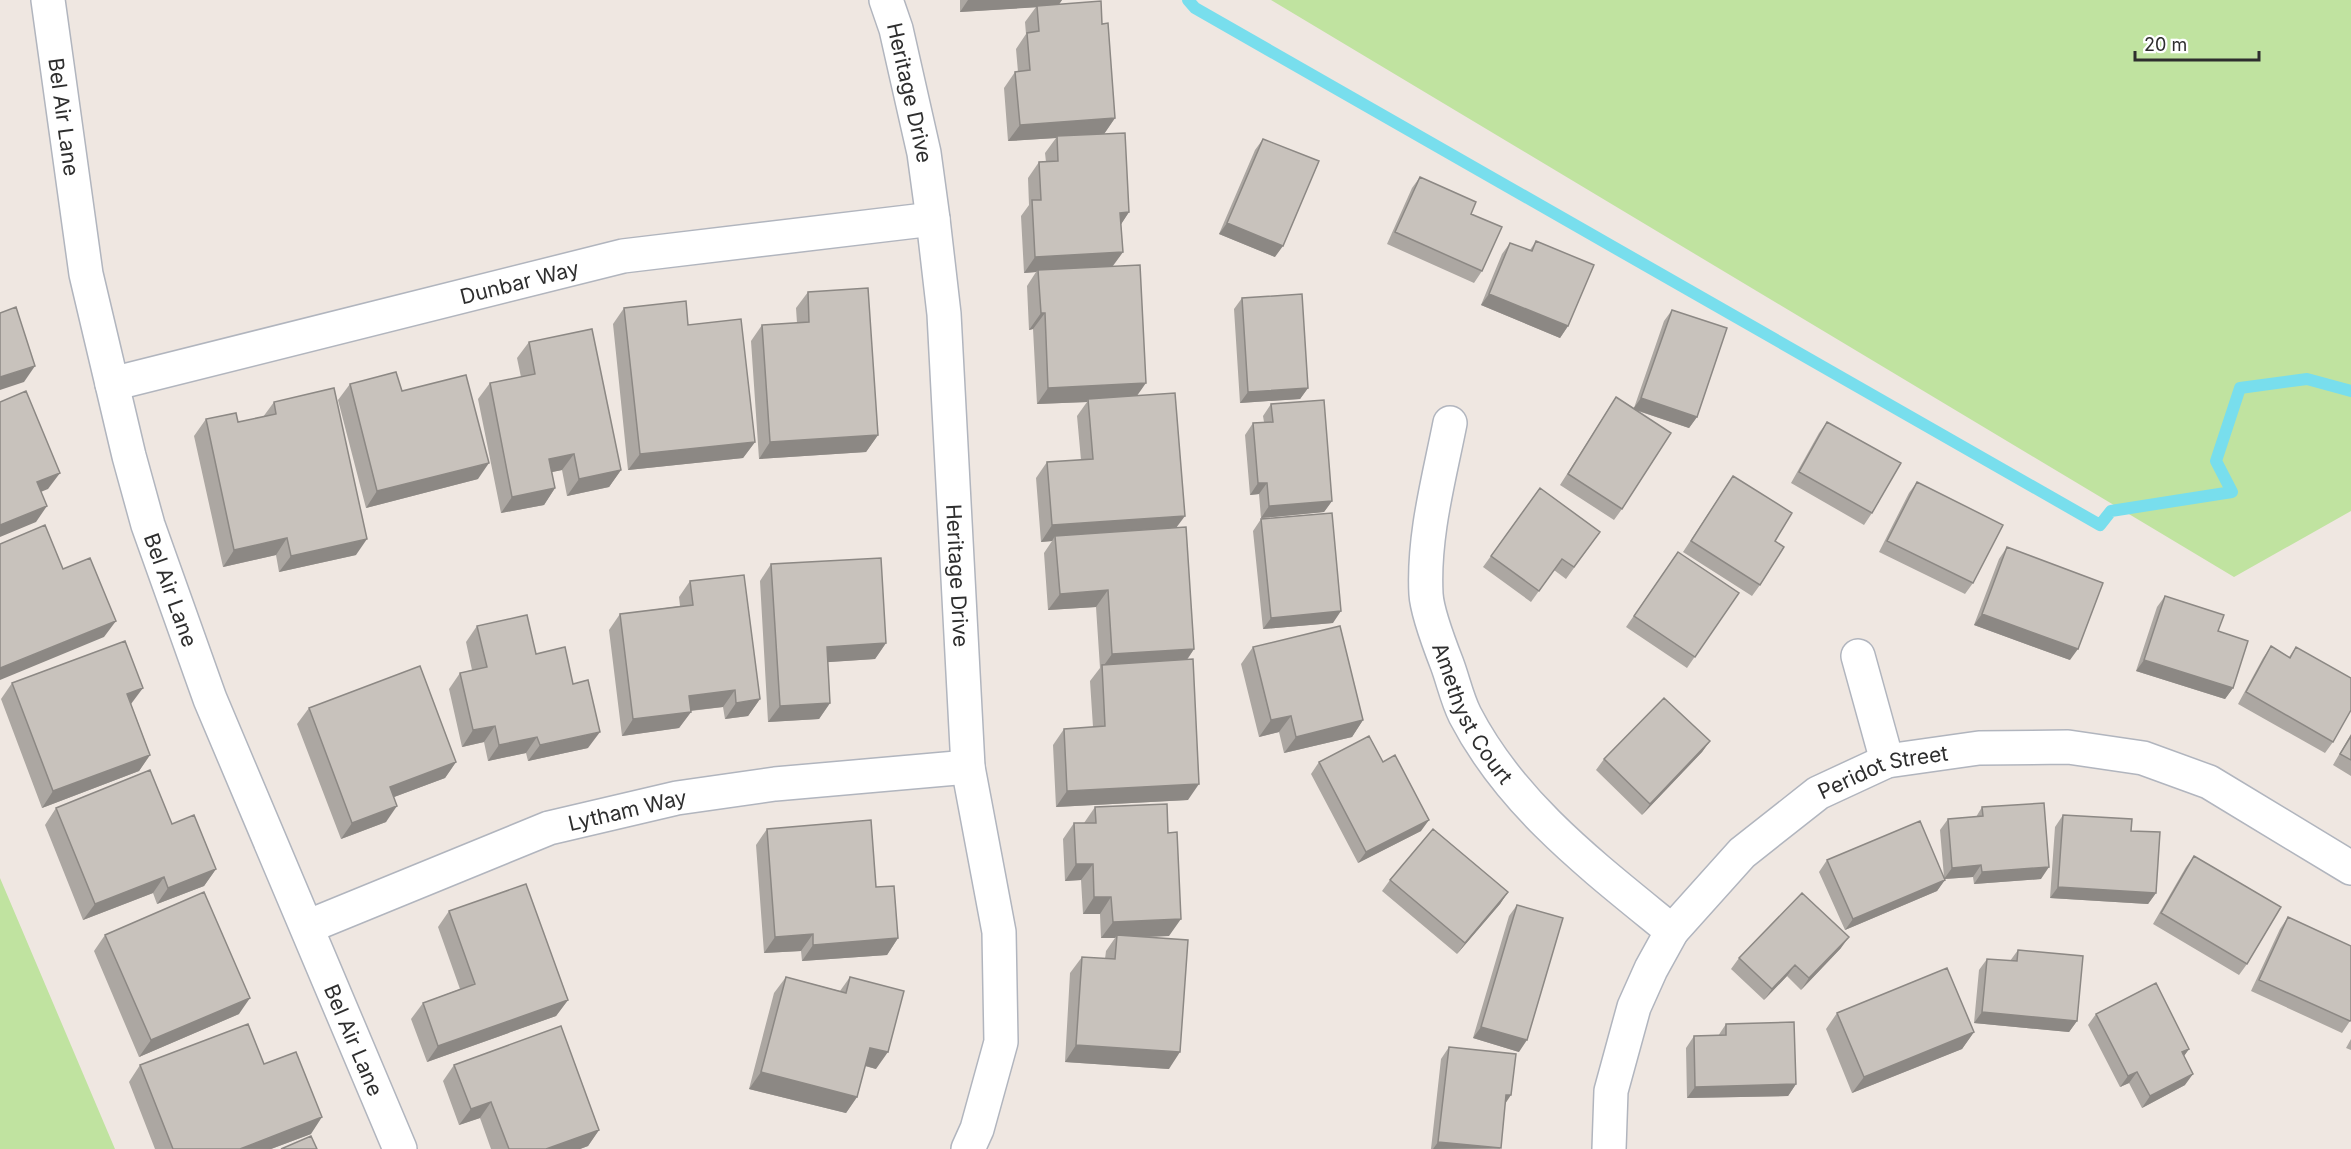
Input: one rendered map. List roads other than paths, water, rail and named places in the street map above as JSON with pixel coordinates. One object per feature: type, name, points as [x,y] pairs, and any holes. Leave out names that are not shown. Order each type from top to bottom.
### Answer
[{"type":"street","name":"Bel Air Lane","points":[[48,0],[86,274],[129,456],[148,525],[210,699],[400,1149]]},
{"type":"street","name":"Heritage Drive","points":[[886,0],[896,29],[924,153],[933,219],[944,314],[968,767],[999,932],[1001,1042],[977,1129],[968,1149]]},
{"type":"street","name":"Dunbar Way","points":[[112,384],[623,256],[933,219]]},
{"type":"street","name":"Amethyst Court","points":[[1450,423],[1428,535],[1426,596],[1443,655],[1465,714],[1496,763],[1536,812],[1580,856],[1672,931]]},
{"type":"street","points":[[1858,656],[1887,761]]},
{"type":"street","name":"Peridot Street","points":[[1609,1149],[1611,1091],[1634,1007],[1672,931],[1742,853],[1818,793],[1887,761],[1979,748],[2068,747],[2143,758],[2209,782],[2351,868]]},
{"type":"street","name":"Lytham Way","points":[[307,927],[549,828],[687,796],[775,784],[968,767]]},
{"type":"waterway","points":[[1188,0],[1195,8],[2100,525],[2111,511],[2232,492],[2216,461],[2240,388],[2307,379],[2351,391]]}]
